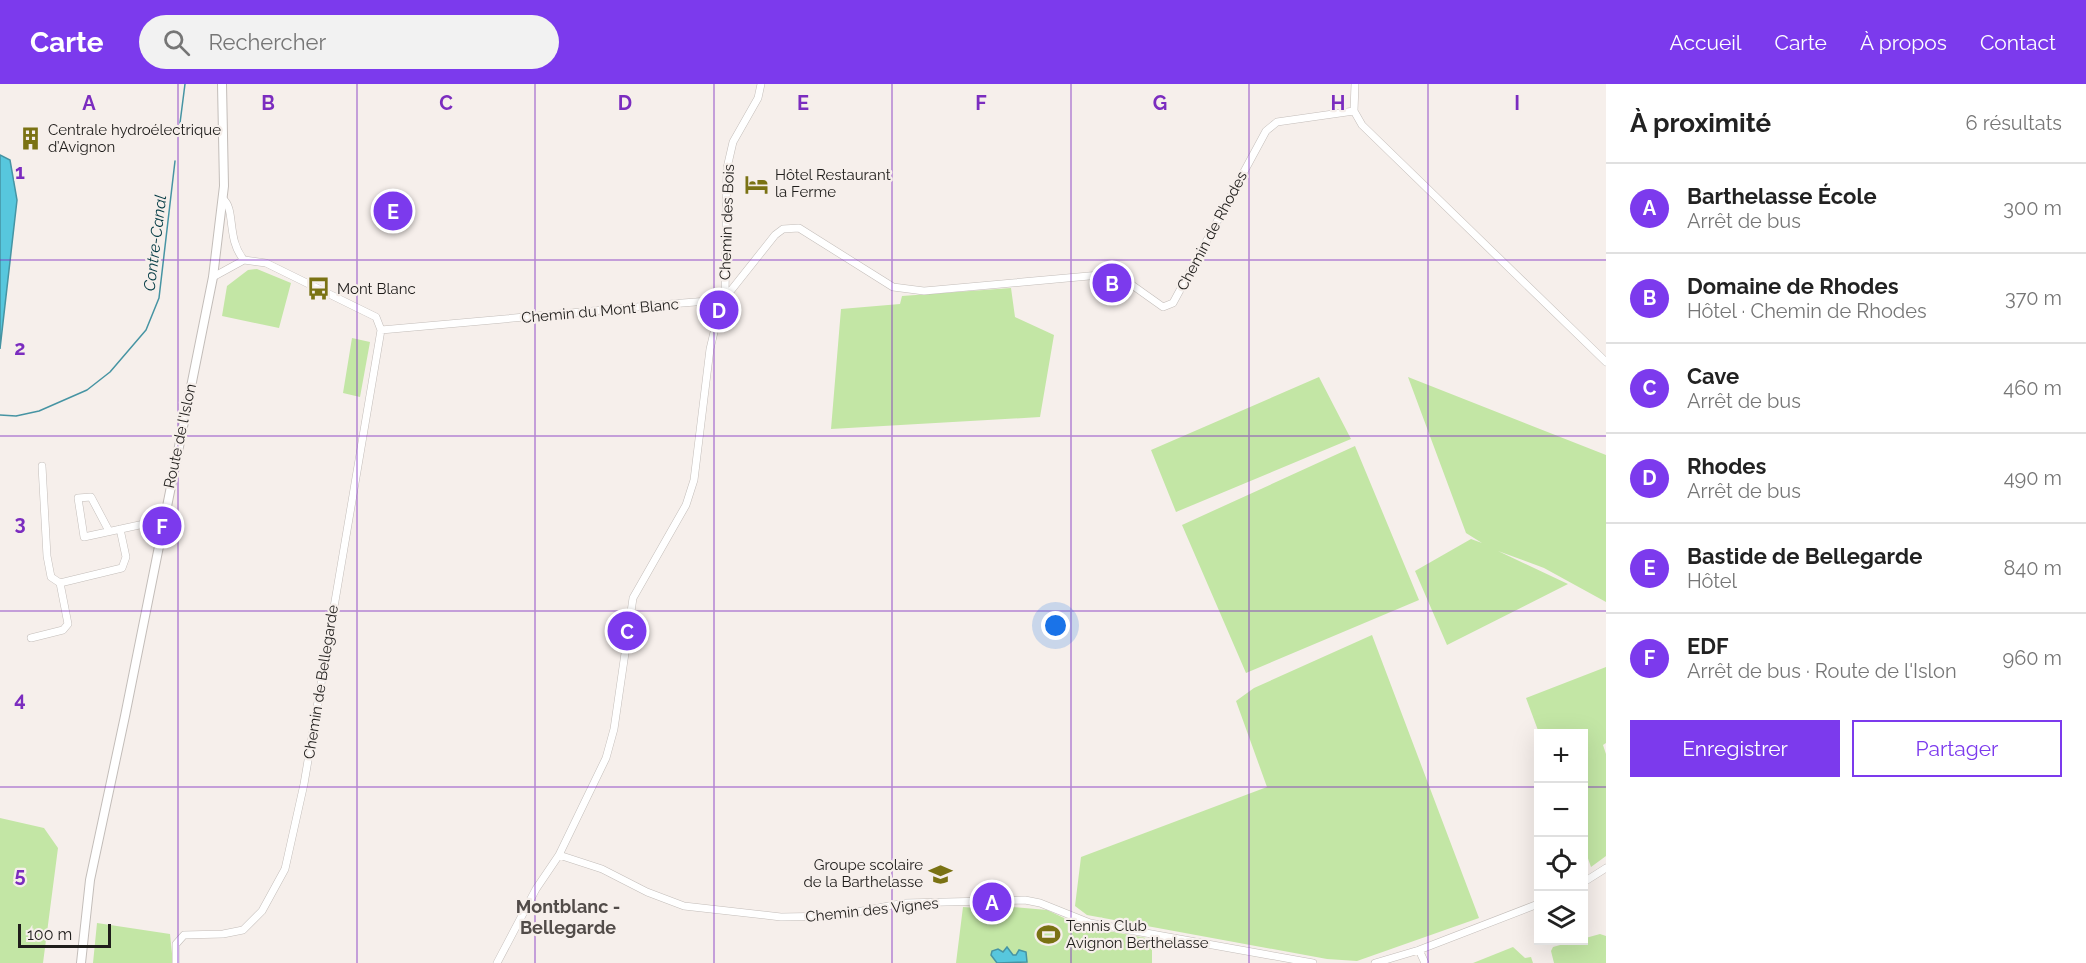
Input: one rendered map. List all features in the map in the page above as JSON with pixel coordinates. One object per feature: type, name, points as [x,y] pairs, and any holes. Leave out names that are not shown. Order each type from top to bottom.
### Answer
[{"type":"street","name":"Route de l'Islon","points":[[81,963],[91,870],[125,716],[213,277],[223,199],[225,138],[222,84]]},
{"type":"street","name":"Chemin des Bois","points":[[725,296],[727,168],[733,142],[758,98],[761,84]]},
{"type":"street","points":[[1355,84],[1354,111],[1362,125],[1606,362]]},
{"type":"street","name":"Chemin de Rhodes","points":[[721,303],[775,235],[791,227],[799,228],[901,290],[924,291],[1111,274],[1125,280],[1158,306],[1169,306],[1173,303],[1266,131],[1277,122],[1354,111]]},
{"type":"street","points":[[223,199],[229,207],[233,246],[244,260]]},
{"type":"street","points":[[213,277],[244,260],[266,263],[376,317],[381,330]]},
{"type":"street","name":"Chemin du Mont Blanc","points":[[381,330],[708,301],[721,303]]},
{"type":"street","points":[[497,963],[536,890],[559,855],[611,744],[633,598],[690,494],[696,464],[710,349],[721,303]]},
{"type":"street","name":"Chemin de Bellegarde","points":[[177,963],[176,944],[184,935],[233,933],[250,925],[273,895],[285,869],[304,784],[381,330]]},
{"type":"street","points":[[31,638],[67,627],[60,583],[51,577],[47,556],[42,466]]},
{"type":"street","points":[[109,531],[91,497],[78,498],[84,537],[144,524]]},
{"type":"street","points":[[60,583],[122,568],[126,557],[120,529]]},
{"type":"street","name":"Chemin des Vignes","points":[[559,855],[602,869],[646,892],[684,906],[794,917],[844,915],[905,903],[1025,900],[1040,903],[1090,923],[1313,963]]},
{"type":"street","points":[[1588,879],[1606,868]]},
{"type":"street","points":[[1375,963],[1419,950],[1534,906]]},
{"type":"street","points":[[1419,950],[1425,963]]},
{"type":"green space","points":[[257,269],[291,283],[279,328],[222,316],[227,286],[248,270]]},
{"type":"green space","points":[[1011,288],[1015,317],[1054,335],[1040,417],[831,429],[841,309],[900,304],[902,296]]},
{"type":"green space","points":[[352,338],[370,342],[360,397],[343,393]]},
{"type":"green space","points":[[1319,377],[1351,439],[1176,512],[1151,450]]},
{"type":"green space","points":[[1408,377],[1606,455],[1606,602],[1544,568],[1498,551],[1568,584],[1447,645],[1415,571],[1471,539],[1482,543],[1466,533]]},
{"type":"green space","points":[[1355,446],[1419,600],[1246,673],[1182,525]]},
{"type":"green space","points":[[1372,635],[1479,918],[1357,961],[1327,959],[1087,915],[1075,906],[1081,857],[1267,787],[1236,701],[1254,688]]},
{"type":"green space","points":[[1606,667],[1606,743],[1603,745],[1606,754],[1606,856],[1591,867],[1588,858],[1588,729],[1538,729],[1526,698]]},
{"type":"green space","points":[[0,818],[44,828],[58,848],[43,963],[0,963]]},
{"type":"green space","name":"Tennis Club Avignon Berthelasse","points":[[1000,906],[1047,910],[1081,926],[1152,939],[1152,963],[956,963],[963,907],[1001,910]]},
{"type":"green space","points":[[97,923],[170,934],[173,963],[93,963]]},
{"type":"green space","points":[[1600,934],[1606,936],[1606,963],[1554,963],[1551,951],[1553,947],[1588,945],[1588,937]]},
{"type":"green space","points":[[1513,947],[1525,958],[1531,957],[1533,963],[1473,963]]},
{"type":"water","points":[[0,155],[10,160],[17,200],[0,349]]},
{"type":"water","points":[[1007,947],[1013,955],[1016,955],[1019,950],[1026,952],[1027,962],[997,963],[991,955],[992,951],[998,949],[1003,952]]},
{"type":"waterway","name":"Contre-Canal","points":[[180,123],[185,84]]},
{"type":"waterway","name":"Contre-Canal","points":[[0,415],[16,416],[39,411],[87,390],[110,372],[146,330],[159,298],[175,161]]},
{"type":"place","name":"Centrale hydroélectrique d’Avignon","points":[[30,139]]},
{"type":"place","name":"Hôtel Restaurant la Ferme","points":[[757,184]]},
{"type":"place","name":"Bastide de Bellegarde","points":[[393,211]]},
{"type":"place","name":"Domaine de Rhodes","points":[[1112,283]]},
{"type":"place","name":"Mont Blanc","points":[[319,289]]},
{"type":"place","name":"Rhodes","points":[[719,310]]},
{"type":"place","name":"EDF","points":[[162,526]]},
{"type":"place","name":"Cave","points":[[627,631]]},
{"type":"place","name":"Groupe scolaire de la Barthelasse","points":[[941,874]]},
{"type":"place","name":"Barthelasse École","points":[[992,902]]},
{"type":"place","name":"Tennis Club Avignon Berthelasse","points":[[1048,935]]},
{"type":"district","name":"Montblanc - Bellegarde","points":[[568,916]]}]
